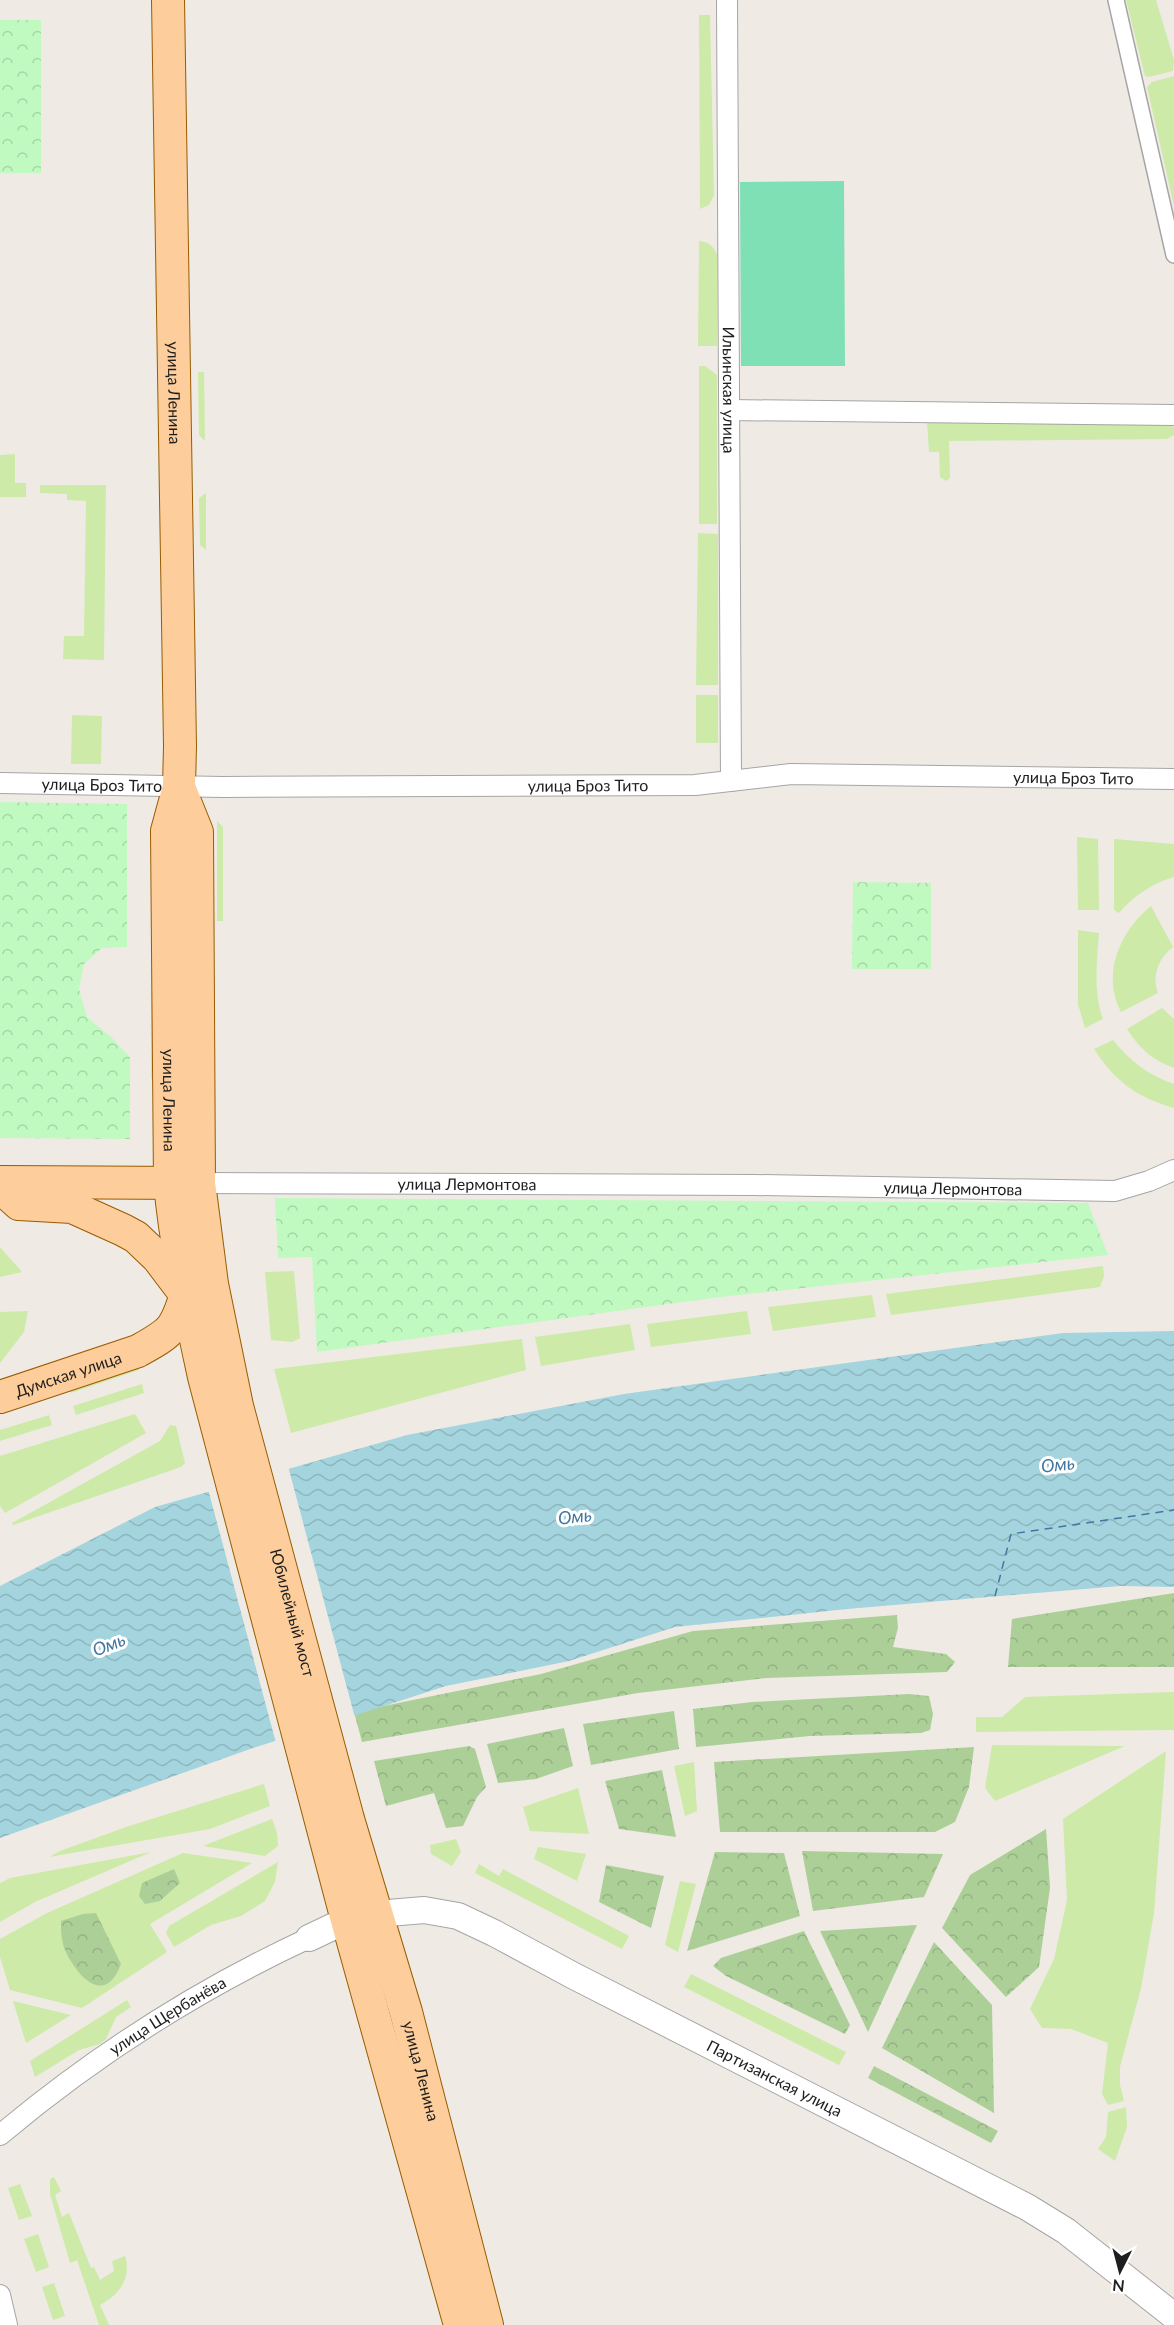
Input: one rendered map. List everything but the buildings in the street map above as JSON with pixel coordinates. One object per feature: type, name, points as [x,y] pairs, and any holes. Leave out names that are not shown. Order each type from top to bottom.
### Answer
[{"type":"main road","name":"улица Ленина","points":[[168,0],[179,787],[167,831],[184,1183],[212,1284],[226,1409]]},
{"type":"main road","name":"улица Лермонтова","points":[[0,1182],[184,1183]]},
{"type":"main road","name":"улица Ленина","points":[[184,1183],[174,1224],[186,1294],[204,1377],[226,1409]]},
{"type":"main road","points":[[0,1187],[19,1204],[72,1207],[136,1237],[158,1258],[186,1294],[174,1326],[168,1334],[138,1351]]},
{"type":"main road","points":[[138,1351],[158,1350],[179,1355],[189,1360],[204,1377]]},
{"type":"main road","name":"Думская улица","points":[[0,1397],[138,1351]]},
{"type":"main road","name":"Юбилейный мост","points":[[226,1409],[335,1822]]},
{"type":"main road","name":"улица Ленина","points":[[335,1822],[362,1917],[460,2325]]},
{"type":"main road","name":"улица Ленина","points":[[362,1917],[406,2012],[488,2325]]},
{"type":"street","name":"Ильинская улица","points":[[727,0],[731,781]]},
{"type":"street","points":[[1116,0],[1174,255]]},
{"type":"street","points":[[729,410],[1174,415]]},
{"type":"street","name":"улица Броз Тито","points":[[0,783],[179,787],[671,785],[790,774],[1174,779]]},
{"type":"street","name":"улица Лермонтова","points":[[184,1183],[754,1185],[1114,1191],[1149,1181],[1174,1170]]},
{"type":"street","name":"Партизанская улица","points":[[362,1917],[424,1910],[458,1916],[494,1932],[574,1976],[1027,2207],[1066,2231],[1174,2316]]},
{"type":"street","name":"улица Щербанёва","points":[[0,2135],[68,2081],[208,1989],[309,1938],[362,1917]]},
{"type":"street","points":[[0,2295],[7,2325]]},
{"type":"green space","points":[[1126,0],[1156,0],[1174,60],[1173,71],[1145,76]]},
{"type":"green space","points":[[699,15],[710,15],[714,195],[709,205],[700,209]]},
{"type":"green space","points":[[0,20],[41,20],[41,173],[0,173]]},
{"type":"green space","points":[[1174,76],[1174,206],[1147,87],[1152,82]]},
{"type":"green space","points":[[844,181],[845,366],[741,366],[740,182]]},
{"type":"green space","points":[[699,241],[710,244],[717,254],[717,346],[698,346]]},
{"type":"green space","points":[[699,366],[705,366],[717,375],[717,524],[699,524]]},
{"type":"green space","points":[[198,372],[204,372],[205,441],[199,435]]},
{"type":"green space","points":[[927,421],[1171,424],[1174,428],[1174,435],[1167,439],[949,441],[950,478],[946,481],[940,477],[939,452],[929,452]]},
{"type":"green space","points":[[15,454],[15,483],[26,483],[26,497],[0,497],[0,455]]},
{"type":"green space","points":[[40,485],[106,485],[104,660],[63,659],[64,636],[84,636],[86,501],[67,500],[67,494],[40,493]]},
{"type":"green space","points":[[206,493],[206,550],[200,545],[199,498]]},
{"type":"green space","points":[[698,533],[718,534],[718,685],[696,685]]},
{"type":"green space","points":[[696,695],[718,695],[718,743],[696,743]]},
{"type":"green space","points":[[72,715],[102,716],[101,764],[71,764]]},
{"type":"green space","points":[[0,802],[127,804],[127,947],[102,948],[84,964],[79,989],[87,1017],[130,1057],[130,1139],[0,1138]]},
{"type":"green space","points":[[217,821],[223,827],[223,921],[217,921]]},
{"type":"green space","points":[[1077,837],[1098,839],[1099,910],[1078,910]]},
{"type":"green space","points":[[1114,839],[1174,844],[1174,877],[1144,891],[1119,913],[1114,910]]},
{"type":"green space","points":[[853,882],[931,883],[931,969],[852,969]]},
{"type":"green space","points":[[1151,906],[1173,947],[1163,957],[1156,974],[1158,993],[1121,1012],[1115,998],[1113,983],[1117,954],[1130,928]]},
{"type":"green space","points":[[1078,930],[1099,933],[1097,987],[1103,1019],[1085,1028],[1078,1004]]},
{"type":"green space","points":[[151,941],[158,942],[158,1080],[151,1079]]},
{"type":"green space","points":[[1162,1008],[1174,1019],[1174,1068],[1147,1053],[1127,1029]]},
{"type":"green space","points":[[1113,1040],[1140,1067],[1174,1084],[1174,1108],[1148,1099],[1110,1070],[1094,1049]]},
{"type":"green space","points":[[275,1198],[1088,1203],[1108,1255],[712,1298],[317,1352],[312,1257],[278,1258]]},
{"type":"green space","points":[[0,1247],[22,1272],[0,1277]]},
{"type":"green space","points":[[1103,1266],[1104,1276],[1100,1287],[891,1315],[886,1294]]},
{"type":"green space","points":[[294,1271],[300,1338],[292,1342],[271,1340],[265,1272]]},
{"type":"green space","points":[[872,1295],[876,1317],[773,1331],[768,1307]]},
{"type":"green space","points":[[28,1311],[24,1332],[0,1363],[0,1312]]},
{"type":"green space","points":[[747,1311],[751,1334],[651,1347],[647,1324]]},
{"type":"green space","points":[[630,1324],[635,1350],[541,1366],[535,1337]]},
{"type":"green space","points":[[522,1339],[526,1370],[291,1433],[274,1369]]},
{"type":"green space","points":[[138,1364],[139,1370],[71,1393],[69,1386]]},
{"type":"green space","points":[[142,1384],[144,1393],[76,1415],[73,1406]]},
{"type":"green space","points":[[135,1414],[146,1433],[5,1513],[0,1506],[0,1456]]},
{"type":"green space","points":[[49,1415],[52,1425],[0,1441],[0,1430]]},
{"type":"green space","points":[[170,1425],[176,1426],[185,1463],[181,1467],[13,1525],[12,1523],[160,1441]]},
{"type":"green space","points":[[1174,1593],[1174,1667],[1008,1667],[1012,1619]]},
{"type":"green space","points":[[897,1615],[898,1628],[893,1647],[946,1654],[955,1662],[947,1672],[767,1678],[638,1693],[362,1742],[354,1712],[541,1674],[693,1631]]},
{"type":"green space","points":[[1174,1692],[1174,1730],[976,1732],[976,1717],[1002,1717],[1025,1697]]},
{"type":"green space","points":[[909,1694],[929,1696],[933,1714],[930,1730],[921,1733],[810,1736],[696,1747],[693,1709],[752,1702]]},
{"type":"green space","points":[[674,1711],[679,1749],[591,1765],[583,1724]]},
{"type":"green space","points":[[564,1728],[573,1766],[536,1779],[498,1783],[487,1744]]},
{"type":"green space","points":[[992,1745],[1125,1746],[995,1801],[985,1788]]},
{"type":"green space","points":[[469,1746],[475,1749],[486,1787],[477,1797],[463,1826],[446,1828],[434,1793],[386,1806],[374,1761]]},
{"type":"green space","points":[[974,1747],[969,1787],[955,1822],[935,1832],[720,1832],[714,1762]]},
{"type":"green space","points":[[1166,1751],[1154,1913],[1141,1988],[1120,2067],[1120,2085],[1124,2101],[1108,2105],[1102,2094],[1108,2043],[1071,2029],[1042,2028],[1030,2009],[1054,1959],[1067,1900],[1063,1819]]},
{"type":"green space","points":[[694,1762],[697,1811],[685,1816],[674,1766]]},
{"type":"green space","points":[[662,1770],[676,1837],[619,1829],[605,1781]]},
{"type":"green space","points":[[264,1784],[270,1806],[210,1829],[49,1857],[126,1827]]},
{"type":"green space","points":[[578,1788],[589,1834],[530,1831],[523,1807]]},
{"type":"green space","points":[[272,1819],[277,1833],[278,1846],[265,1856],[203,1846]]},
{"type":"green space","points":[[1046,1829],[1050,1888],[1039,1967],[1006,1997],[942,1928],[970,1875]]},
{"type":"green space","points":[[456,1839],[461,1852],[452,1866],[431,1854],[430,1845]]},
{"type":"green space","points":[[538,1847],[586,1854],[577,1881],[534,1859]]},
{"type":"green space","points":[[802,1851],[943,1854],[924,1897],[813,1911]]},
{"type":"green space","points":[[151,1852],[35,1902],[0,1922],[0,1883],[10,1878]]},
{"type":"green space","points":[[715,1852],[784,1853],[800,1916],[687,1951]]},
{"type":"green space","points":[[183,1853],[252,1863],[150,1924],[167,1952],[82,2008],[10,1990],[0,1957],[0,1939],[47,1913]]},
{"type":"green space","points":[[278,1862],[275,1882],[265,1901],[241,1916],[211,1925],[174,1947],[166,1933],[169,1926]]},
{"type":"green space","points":[[479,1864],[499,1876],[503,1869],[629,1936],[622,1949],[475,1873]]},
{"type":"green space","points":[[606,1865],[664,1876],[651,1928],[599,1902]]},
{"type":"green space","points":[[174,1869],[180,1883],[160,1901],[145,1904],[139,1896],[142,1883]]},
{"type":"green space","points":[[680,1881],[696,1884],[678,1952],[665,1945]]},
{"type":"green space","points":[[96,1913],[121,1964],[107,1984],[99,1986],[84,1978],[77,1970],[65,1950],[61,1932],[61,1921],[83,1914]]},
{"type":"green space","points":[[917,1925],[868,2032],[820,1931]]},
{"type":"green space","points":[[804,1931],[850,2025],[845,2034],[726,1976],[713,1966],[721,1958]]},
{"type":"green space","points":[[934,1942],[992,2005],[994,2113],[882,2048]]},
{"type":"green space","points":[[691,1974],[846,2052],[839,2065],[684,1987]]},
{"type":"green space","points":[[127,2000],[131,2007],[116,2017],[106,2039],[100,2044],[79,2050],[35,2077],[30,2061]]},
{"type":"green space","points":[[13,2001],[71,2015],[26,2043]]},
{"type":"green space","points":[[874,2066],[998,2131],[991,2143],[868,2078]]},
{"type":"green space","points":[[1126,2107],[1127,2127],[1115,2161],[1098,2149],[1106,2137],[1108,2112]]},
{"type":"green space","points":[[54,2177],[61,2191],[55,2195],[62,2217],[69,2213],[91,2268],[94,2267],[100,2280],[114,2271],[112,2261],[125,2256],[127,2272],[122,2285],[113,2296],[100,2305],[109,2325],[99,2325],[77,2260],[70,2263],[50,2194],[50,2179]]},
{"type":"green space","points":[[20,2184],[32,2216],[19,2220],[8,2188]]},
{"type":"green space","points":[[38,2234],[49,2267],[36,2272],[24,2239]]},
{"type":"green space","points":[[54,2283],[65,2316],[53,2320],[42,2287]]},
{"type":"water","name":"Омь","points":[[1174,1331],[1174,1587],[1120,1586],[847,1609],[675,1627],[569,1661],[446,1686],[253,1748],[0,1838],[0,1586],[155,1507],[407,1435],[624,1394],[1063,1333]]},
{"type":"pier","points":[[288,1466],[355,1718],[276,1743],[208,1489]]},
{"type":"ferry route","points":[[995,1596],[1011,1534],[1174,1510]]}]
